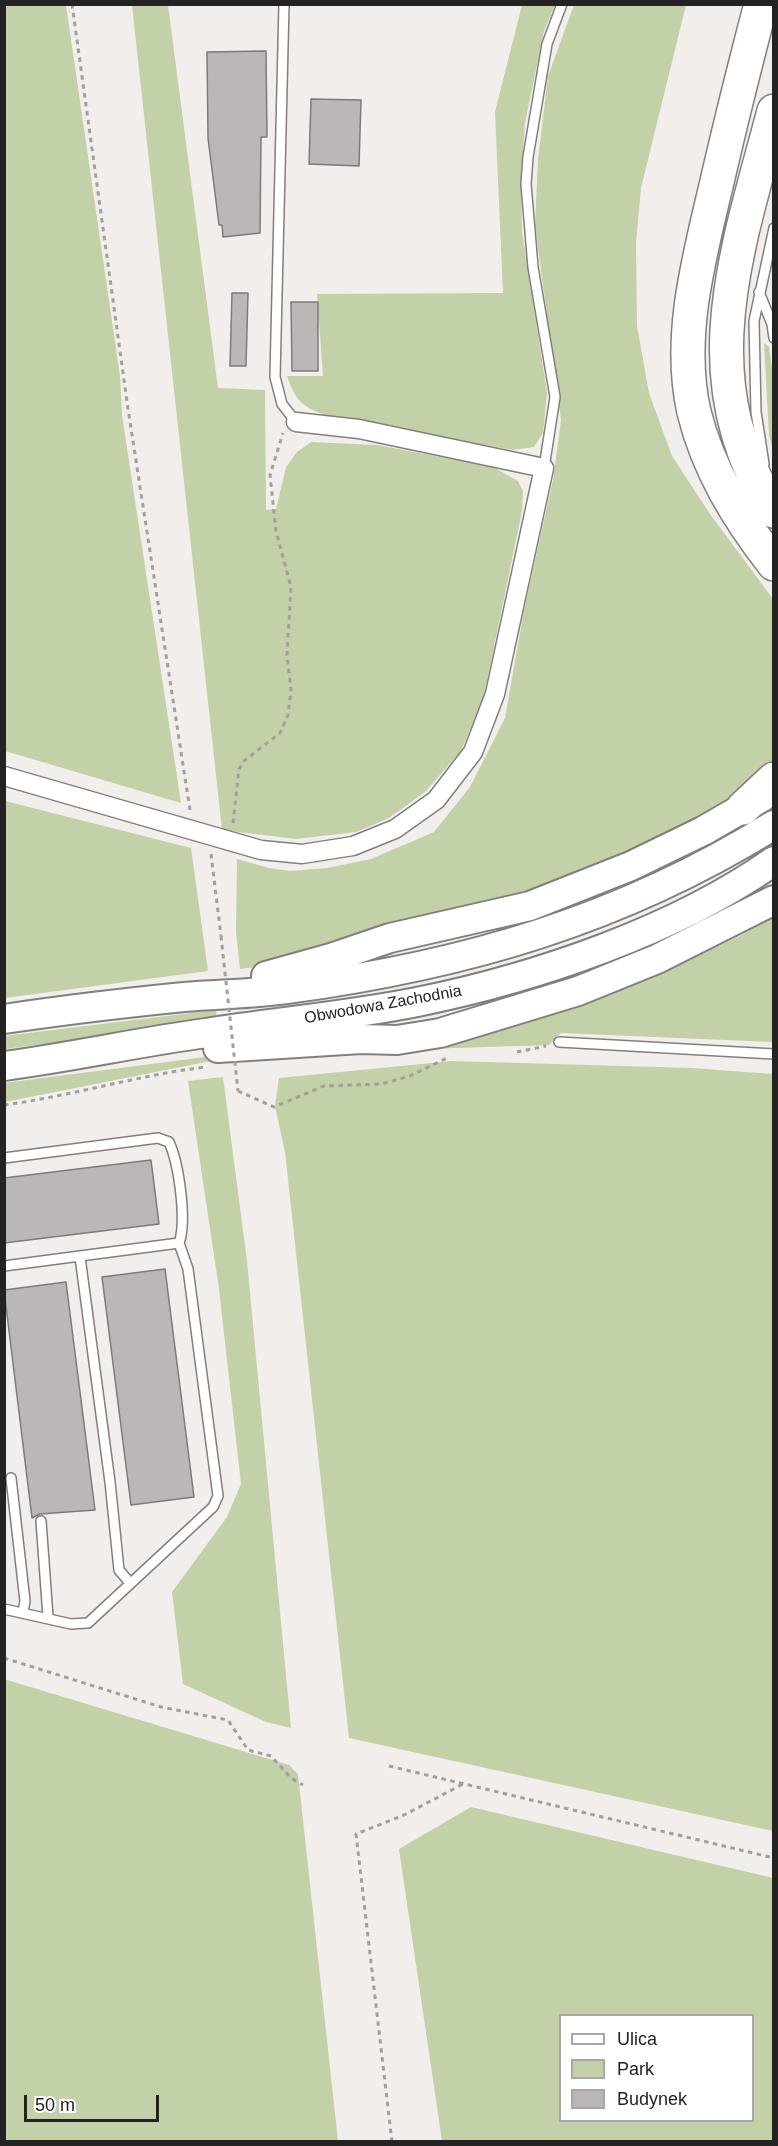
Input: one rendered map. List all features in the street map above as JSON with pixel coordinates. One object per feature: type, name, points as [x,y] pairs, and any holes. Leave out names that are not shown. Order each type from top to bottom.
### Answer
[{"type":"highway","points":[[761,4],[695,281],[688,356],[694,411],[710,460],[736,511],[774,564]]},
{"type":"highway","points":[[774,111],[740,240],[727,305],[725,348],[729,389],[741,440],[754,474],[774,511]]},
{"type":"highway","points":[[741,440],[770,481]]},
{"type":"highway","points":[[743,808],[774,779]]},
{"type":"main road","points":[[186,997],[331,958],[390,938],[530,906],[631,866],[774,790]]},
{"type":"main road","name":"Obwodowa Zachodnia","points":[[4,1019],[186,997],[286,989],[400,970],[487,951],[548,932],[658,889],[714,861],[774,825]]},
{"type":"main road","name":"Obwodowa Zachodnia","points":[[4,1066],[179,1037],[417,1002],[491,984],[576,957],[644,930],[733,887],[774,861]]},
{"type":"main road","points":[[35,1062],[292,1043],[397,1040],[440,1034],[588,987],[657,959],[774,900]]},
{"type":"street","points":[[4,776],[261,850],[302,854],[353,846],[395,829],[436,800],[473,752],[495,694],[544,468],[359,429],[296,422]]},
{"type":"lane","points":[[284,4],[275,377],[282,404],[296,422]]},
{"type":"lane","points":[[544,468],[555,398],[533,267],[526,184],[528,157],[547,44],[562,4]]},
{"type":"lane","points":[[770,481],[756,412],[753,343],[759,289],[774,228]]},
{"type":"lane","points":[[759,289],[774,307]]},
{"type":"lane","points":[[759,289],[772,324],[774,338]]},
{"type":"lane","points":[[559,1042],[774,1054]]},
{"type":"lane","points":[[4,1158],[158,1138],[169,1142],[175,1155],[183,1231],[179,1244],[188,1269],[218,1496],[213,1507],[88,1623],[71,1624],[48,1617],[4,1609]]},
{"type":"lane","points":[[4,1266],[179,1244]]},
{"type":"lane","points":[[80,1257],[110,1482],[119,1570],[130,1583]]},
{"type":"lane","points":[[11,1478],[25,1601],[22,1612]]},
{"type":"lane","points":[[41,1521],[48,1617]]},
{"type":"path","points":[[72,4],[128,409],[220,936],[238,1091],[274,1107],[324,1086],[381,1084],[400,1079],[449,1057]]},
{"type":"path","points":[[228,841],[236,807],[239,769],[244,761],[280,733],[288,715],[291,690],[287,655],[291,587],[276,531],[270,475],[283,433],[296,422]]},
{"type":"path","points":[[517,1052],[559,1042]]},
{"type":"path","points":[[225,1065],[236,1064]]},
{"type":"path","points":[[4,1105],[40,1100],[179,1070],[213,1067]]},
{"type":"path","points":[[4,1658],[161,1707],[228,1720],[248,1750],[271,1756],[291,1778],[303,1785]]},
{"type":"path","points":[[389,1766],[774,1857]]},
{"type":"path","points":[[392,2142],[356,1834],[404,1815],[463,1784]]},
{"type":"green space","points":[[4,5],[66,5],[120,376],[122,415],[181,803],[5,751]]},
{"type":"green space","points":[[132,5],[168,5],[218,388],[265,390],[266,510],[276,509],[286,467],[297,452],[311,442],[377,445],[493,467],[518,481],[523,491],[522,511],[483,700],[461,751],[425,792],[389,818],[356,832],[296,839],[222,830]]},
{"type":"green space","points":[[522,5],[555,5],[544,31],[525,123],[521,178],[522,231],[547,393],[543,433],[534,447],[513,450],[325,415],[310,409],[300,402],[287,376],[323,376],[317,294],[503,293],[495,112]]},
{"type":"green space","points":[[574,5],[686,5],[641,188],[636,243],[637,326],[649,393],[672,456],[710,514],[773,599],[773,767],[753,785],[709,813],[658,840],[532,892],[277,964],[240,969],[236,932],[237,859],[290,871],[327,868],[371,859],[434,832],[470,787],[505,718],[524,610],[553,480],[561,420],[535,225],[538,159],[548,76]]},
{"type":"green space","points":[[764,343],[769,347],[774,383],[773,451],[769,435]]},
{"type":"green space","points":[[5,801],[191,848],[208,971],[5,998]]},
{"type":"green space","points":[[773,916],[773,1042],[561,1033],[549,1045],[395,1050],[467,1040],[540,1018],[640,981],[740,936]]},
{"type":"green space","points":[[216,1010],[217,1021],[5,1049],[4,1036]]},
{"type":"green space","points":[[221,1055],[221,1059],[5,1102],[4,1083]]},
{"type":"green space","points":[[452,1061],[692,1068],[773,1074],[773,1831],[349,1738],[285,1152],[275,1106],[279,1078]]},
{"type":"green space","points":[[223,1077],[247,1261],[291,1728],[266,1722],[183,1684],[172,1592],[227,1517],[241,1484],[219,1289],[188,1081]]},
{"type":"green space","points":[[4,1679],[289,1765],[298,1774],[338,2141],[5,2141]]},
{"type":"green space","points":[[471,1807],[773,1878],[773,2141],[442,2141],[399,1849]]},
{"type":"building","points":[[266,51],[267,137],[261,137],[260,233],[223,237],[222,225],[219,225],[208,138],[207,52]]},
{"type":"building","points":[[311,99],[361,100],[359,166],[309,164]]},
{"type":"building","points":[[232,293],[248,293],[246,366],[230,366]]},
{"type":"building","points":[[291,302],[318,302],[318,371],[292,371]]},
{"type":"building","points":[[151,1160],[159,1224],[4,1243],[4,1178]]},
{"type":"building","points":[[165,1269],[194,1497],[131,1505],[102,1277]]},
{"type":"building","points":[[66,1282],[95,1510],[40,1514],[32,1518],[4,1290]]}]
